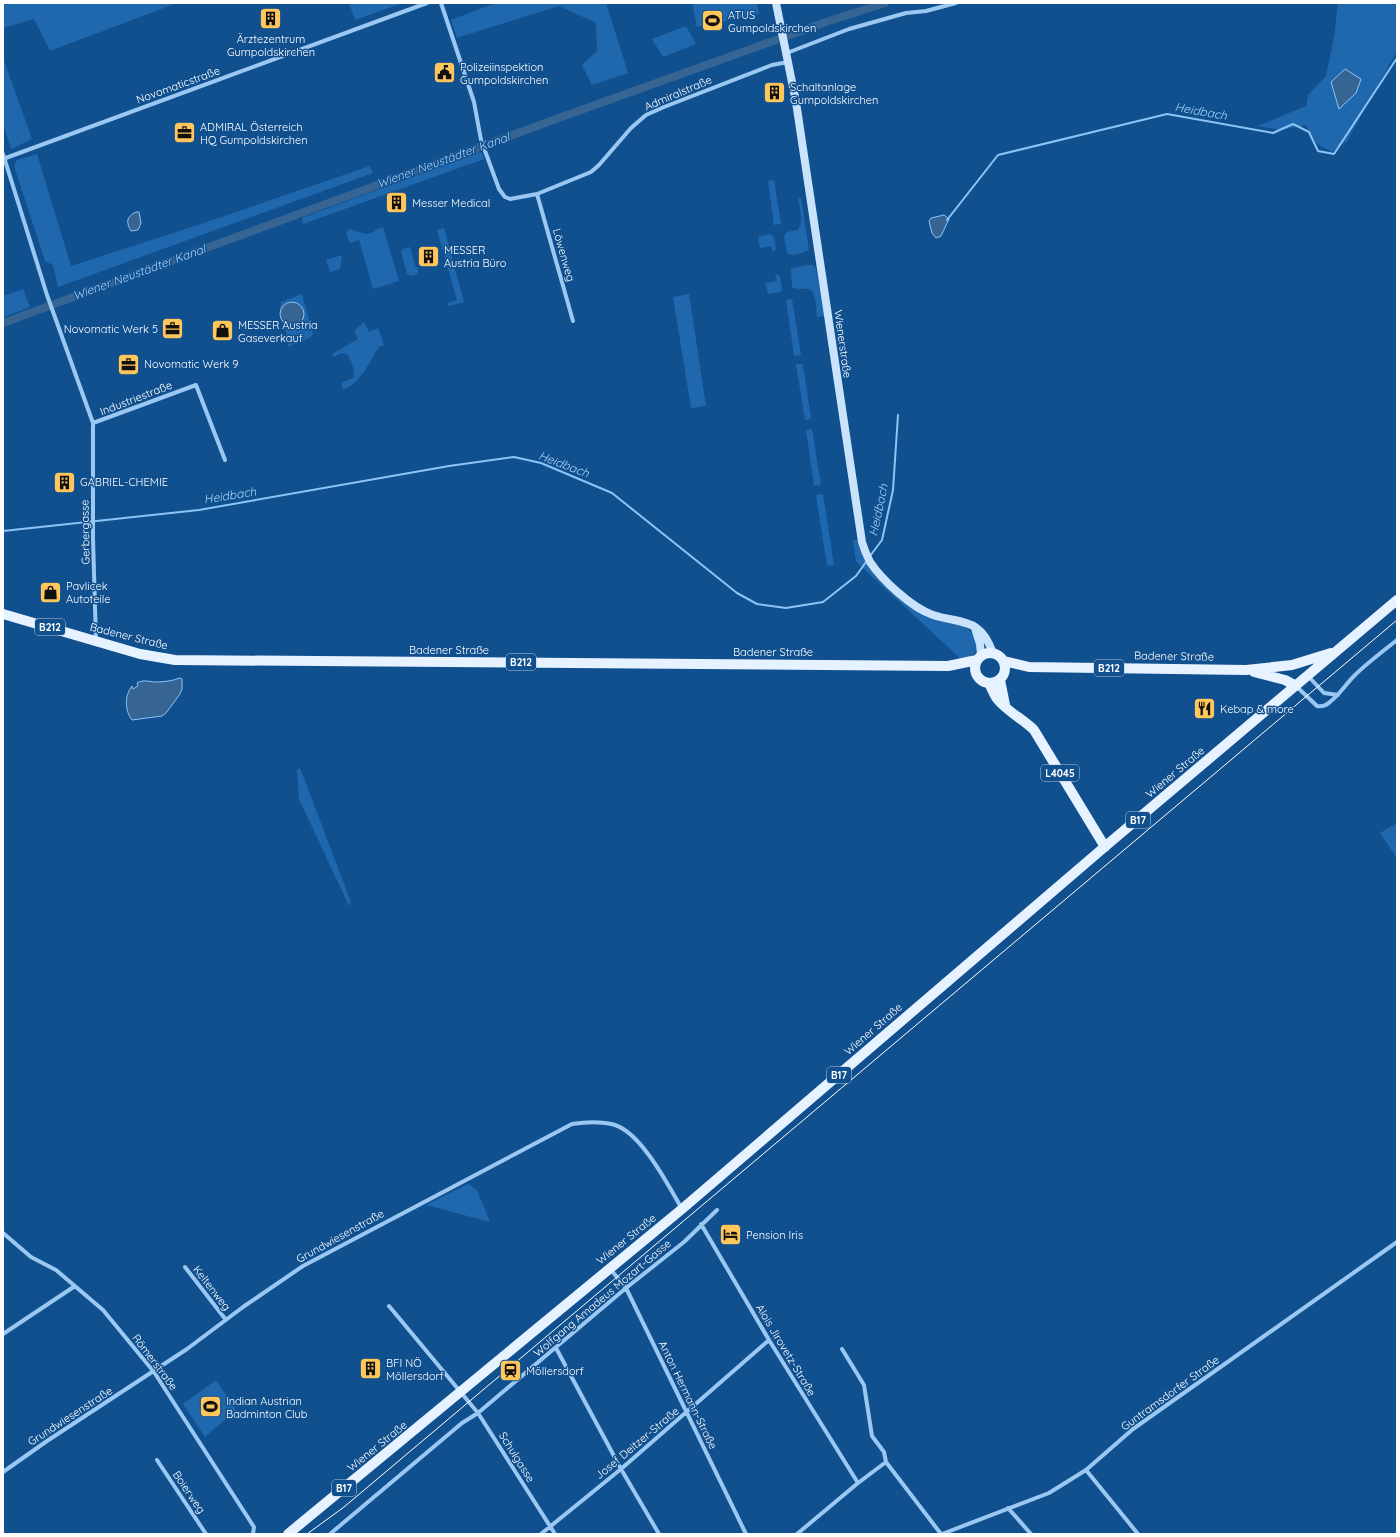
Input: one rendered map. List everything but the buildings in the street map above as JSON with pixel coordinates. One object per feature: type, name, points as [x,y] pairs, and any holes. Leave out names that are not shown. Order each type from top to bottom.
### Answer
[{"type":"main road","name":"Wiener Straße","points":[[288,1534],[682,1209],[1105,847],[1397,600]]},
{"type":"main road","name":"Badener Straße","points":[[3,614],[140,654],[175,660],[948,666],[979,658]]},
{"type":"main road","name":"B212","points":[[1246,670],[1292,665],[1337,651]]},
{"type":"main road","name":"B212","points":[[979,658],[987,653],[993,653],[998,655],[1004,662]]},
{"type":"main road","points":[[976,674],[974,667],[979,658]]},
{"type":"main road","name":"Badener Straße","points":[[1004,662],[1029,667],[1246,670]]},
{"type":"main road","points":[[1004,662],[1006,668],[1002,677],[1002,698],[1005,707]]},
{"type":"main road","name":"Badener Straße","points":[[948,666],[976,674]]},
{"type":"main road","name":"Badener Straße","points":[[1002,677],[1029,667]]},
{"type":"main road","name":"B212","points":[[1246,670],[1285,680],[1296,686]]},
{"type":"main road","name":"B212","points":[[976,674],[978,678],[989,684],[995,683],[1002,677]]},
{"type":"main road","name":"L4045","points":[[989,684],[997,699],[1034,730],[1105,847]]},
{"type":"street","name":"Novomaticstraße","points":[[3,157],[427,3]]},
{"type":"street","name":"Admiralstraße","points":[[441,3],[474,102],[481,140],[499,189],[505,197],[510,199],[537,194],[591,172],[599,165],[630,128],[646,116],[664,106],[772,65],[789,62]]},
{"type":"street","name":"Wienerstraße","points":[[776,3],[796,102],[860,533],[865,551],[870,562],[891,586],[920,609],[932,615],[966,622],[974,627],[983,633],[989,642],[993,653]]},
{"type":"street","points":[[786,49],[900,14],[926,11],[956,3]]},
{"type":"street","name":"Industriestraße","points":[[3,157],[48,298],[93,423],[196,385],[225,460]]},
{"type":"street","name":"Löwenweg","points":[[537,194],[573,321]]},
{"type":"street","name":"Gerbergasse","points":[[93,423],[93,538],[96,641]]},
{"type":"street","points":[[974,627],[980,644],[979,658]]},
{"type":"street","points":[[1296,686],[1317,706],[1328,704],[1360,670],[1397,640]]},
{"type":"street","points":[[1308,676],[1324,693],[1338,695]]},
{"type":"street","name":"Grundwiesenstraße","points":[[3,1472],[47,1441],[187,1350],[226,1320],[303,1266],[572,1124],[592,1122],[614,1125],[627,1132],[656,1165],[682,1209]]},
{"type":"street","name":"Wolfgang Amadeus Mozart-Gasse","points":[[330,1534],[462,1423],[478,1413],[626,1288],[684,1242],[717,1210]]},
{"type":"street","name":"Alois Jirovetz-Straße","points":[[701,1224],[768,1340],[858,1483]]},
{"type":"street","name":"Römerstraße","points":[[3,1233],[31,1257],[56,1270],[103,1310],[154,1372],[254,1527],[253,1534]]},
{"type":"street","name":"Guntramsdorfer Straße","points":[[942,1534],[1008,1508],[1049,1494],[1086,1470],[1133,1429],[1397,1242]]},
{"type":"street","name":"Keltenweg","points":[[184,1267],[226,1320]]},
{"type":"street","name":"Anton Hermann-Straße","points":[[609,1268],[626,1288],[746,1534]]},
{"type":"street","points":[[3,1334],[74,1286]]},
{"type":"street","name":"Schulgasse","points":[[389,1306],[478,1413],[555,1534]]},
{"type":"street","name":"Josef Deitzer-Straße","points":[[541,1534],[621,1469],[768,1340]]},
{"type":"street","points":[[556,1348],[621,1469],[659,1534]]},
{"type":"street","points":[[842,1349],[864,1385],[872,1436],[884,1452],[886,1462],[942,1534]]},
{"type":"street","name":"Boierweg","points":[[156,1460],[206,1534]]},
{"type":"street","points":[[797,1534],[858,1483],[886,1462]]},
{"type":"street","points":[[1086,1470],[1138,1534]]},
{"type":"street","points":[[1008,1508],[1031,1534]]},
{"type":"shaded area","points":[[3,3],[177,3],[50,51],[34,19],[3,28]]},
{"type":"shaded area","points":[[349,3],[403,3],[355,20]]},
{"type":"shaded area","points":[[495,3],[606,3],[628,73],[592,85],[582,65],[597,51],[596,23],[559,6],[457,38],[451,20]]},
{"type":"shaded area","name":"ATUS Gumpoldskirchen","points":[[692,3],[757,3],[759,14],[697,27]]},
{"type":"shaded area","points":[[1338,3],[1397,3],[1397,51],[1347,141],[1332,152],[1317,144],[1306,125],[1281,130],[1258,126],[1306,106],[1308,95],[1326,76],[1334,37]]},
{"type":"shaded area","points":[[686,26],[696,44],[663,57],[652,39]]},
{"type":"shaded area","points":[[3,58],[32,139],[11,149],[3,124]]},
{"type":"shaded area","points":[[1345,69],[1361,79],[1356,93],[1339,109],[1331,82]]},
{"type":"shaded area","points":[[481,151],[484,159],[303,224],[302,218]]},
{"type":"shaded area","points":[[37,154],[71,266],[204,223],[370,166],[373,173],[58,287],[53,265],[45,261],[14,166],[17,160]]},
{"type":"shaded area","points":[[774,180],[781,224],[774,225],[768,181]]},
{"type":"shaded area","points":[[801,198],[809,250],[792,255],[787,253],[784,236],[787,232],[798,230],[800,226],[801,215],[798,199]]},
{"type":"shaded area","points":[[136,212],[139,212],[141,223],[138,230],[131,231],[128,225],[128,220],[130,216]]},
{"type":"shaded area","points":[[944,215],[949,219],[941,236],[936,238],[932,233],[929,221],[931,218]]},
{"type":"shaded area","points":[[383,227],[399,281],[373,289],[359,240],[350,243],[346,233],[349,229],[366,234]]},
{"type":"shaded area","points":[[444,228],[464,302],[448,306],[447,303],[457,300],[437,230]]},
{"type":"shaded area","points":[[770,234],[774,238],[776,249],[773,252],[771,246],[760,248],[758,237]]},
{"type":"shaded area","points":[[410,247],[416,268],[418,267],[418,272],[414,276],[407,274],[401,252],[403,249]]},
{"type":"shaded area","points":[[342,255],[340,269],[330,272],[326,260]]},
{"type":"shaded area","points":[[806,265],[813,265],[816,269],[825,316],[817,317],[815,297],[812,291],[809,289],[798,289],[792,287],[791,269]]},
{"type":"shaded area","points":[[775,274],[780,276],[782,290],[780,292],[768,294],[765,283],[777,281]]},
{"type":"shaded area","points":[[23,289],[30,307],[3,317],[3,296]]},
{"type":"shaded area","points":[[302,294],[313,334],[310,338],[287,347],[289,341],[282,320],[285,323],[282,309],[280,312],[281,302]]},
{"type":"shaded area","points":[[689,294],[706,406],[691,408],[673,297]]},
{"type":"shaded area","points":[[792,299],[801,355],[794,356],[786,300]]},
{"type":"shaded area","points":[[292,302],[300,306],[304,314],[300,322],[292,326],[284,322],[280,314],[284,306]]},
{"type":"shaded area","points":[[364,322],[369,332],[378,328],[384,345],[379,347],[360,377],[349,387],[343,390],[341,383],[352,379],[354,376],[353,366],[347,354],[341,353],[333,357],[332,354],[358,339],[354,331]]},
{"type":"shaded area","points":[[796,364],[803,364],[811,419],[805,420]]},
{"type":"shaded area","points":[[812,429],[821,485],[814,486],[806,430]]},
{"type":"shaded area","points":[[823,494],[834,565],[827,566],[816,495]]},
{"type":"shaded area","points":[[853,540],[858,540],[868,566],[872,572],[896,596],[924,615],[958,624],[967,628],[975,637],[977,645],[973,655],[962,660],[865,570],[856,561]]},
{"type":"shaded area","points":[[180,678],[182,679],[182,689],[180,694],[166,713],[162,716],[132,720],[126,703],[129,690],[132,686],[133,689],[138,686],[137,683],[142,681],[162,682]]},
{"type":"shaded area","points":[[300,768],[351,902],[349,906],[299,799],[297,770]]},
{"type":"shaded area","points":[[1397,823],[1397,858],[1380,833]]},
{"type":"shaded area","points":[[468,1184],[477,1190],[490,1222],[426,1205]]},
{"type":"shaded area","name":"Indian Austrian Badminton Club","points":[[216,1380],[236,1410],[205,1437],[183,1404]]},
{"type":"waterway","name":"Wiener Neustädter Kanal","points":[[3,323],[556,119],[826,22],[885,3]]},
{"type":"waterway","name":"Heidbach","points":[[947,220],[998,155],[1167,114],[1273,133],[1293,124],[1309,132],[1318,151],[1334,154],[1397,58]]},
{"type":"waterway","name":"Heidbach","points":[[870,556],[882,540],[893,490],[898,415]]},
{"type":"waterway","name":"Heidbach","points":[[3,531],[199,510],[449,466],[514,457],[541,463],[612,493],[737,593],[757,604],[786,608],[823,602],[856,576],[866,562]]},
{"type":"tram line","points":[[307,1534],[344,1507],[1397,620]]},
{"type":"place","name":"Ärztezentrum Gumpoldskirchen","points":[[271,19]]},
{"type":"place","name":"ATUS Gumpoldskirchen","points":[[712,21]]},
{"type":"place","name":"Polizeiinspektion Gumpoldskirchen","points":[[444,73]]},
{"type":"place","name":"Schaltanlage Gumpoldskirchen","points":[[775,93]]},
{"type":"place","name":"ADMIRAL Österreich HQ Gumpoldskirchen","points":[[184,133]]},
{"type":"place","name":"Messer Medical","points":[[397,203]]},
{"type":"place","name":"MESSER Austria Büro","points":[[428,256]]},
{"type":"place","name":"Novomatic Werk 5","points":[[173,329]]},
{"type":"place","name":"MESSER Austria Gaseverkauf","points":[[223,331]]},
{"type":"place","name":"Novomatic Werk 9","points":[[128,364]]},
{"type":"place","name":"GABRIEL-CHEMIE","points":[[65,482]]},
{"type":"place","name":"Pavlicek Autoteile","points":[[50,592]]},
{"type":"place","name":"Kebap & more","points":[[1204,709]]},
{"type":"place","name":"Pension Iris","points":[[730,1235]]},
{"type":"place","name":"BFI NÖ Möllersdorf","points":[[370,1369]]},
{"type":"place","name":"Möllersdorf","points":[[510,1371]]},
{"type":"place","name":"Indian Austrian Badminton Club","points":[[210,1407]]}]
